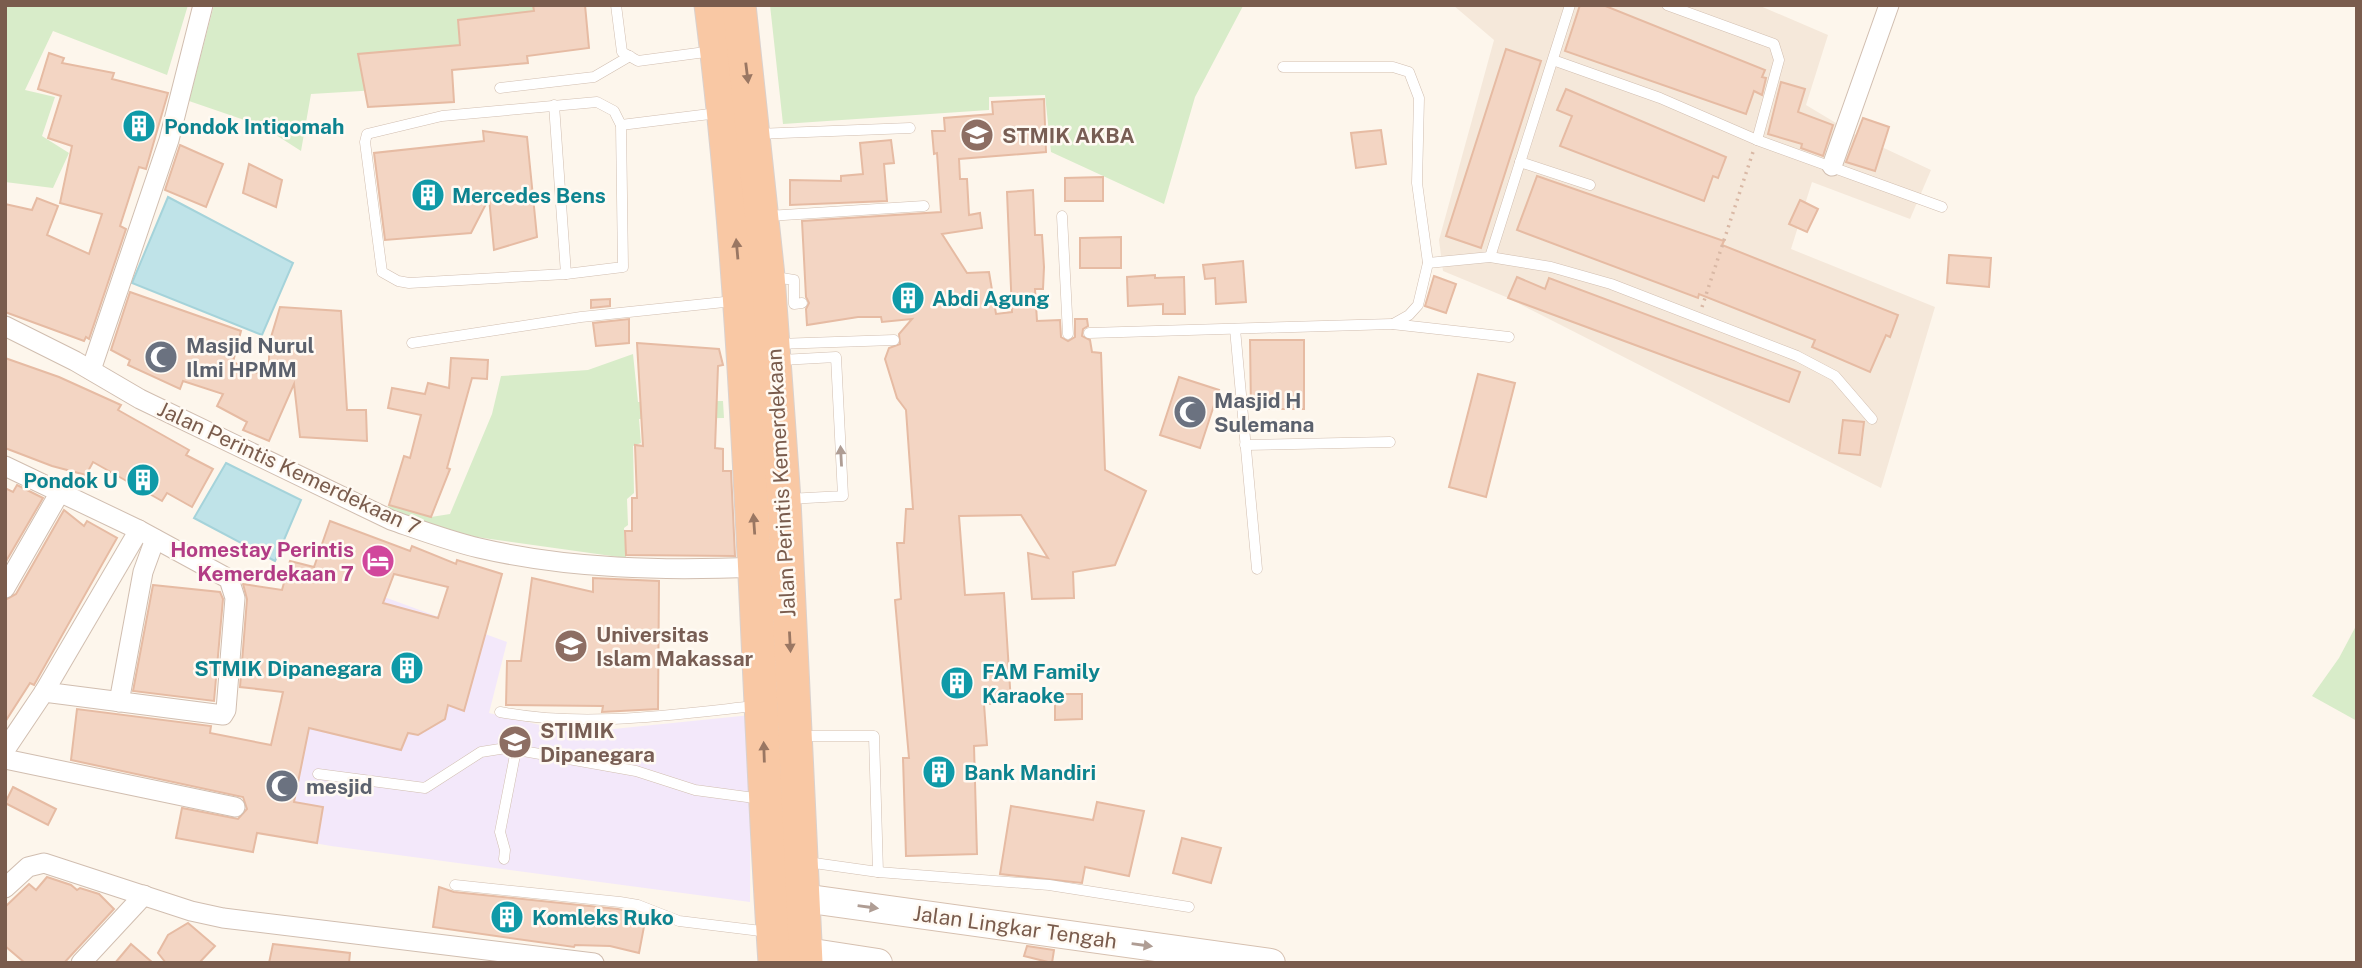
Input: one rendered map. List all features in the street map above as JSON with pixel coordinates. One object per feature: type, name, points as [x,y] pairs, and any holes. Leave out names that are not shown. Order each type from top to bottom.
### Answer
[{"type":"highway","name":"Jalan Perintis Kemerdekaan","points":[[711,5],[725,112],[741,300],[757,567],[766,799],[786,895],[787,951]]},
{"type":"highway","name":"Jalan Perintis Kemerdekaan","points":[[738,5],[768,275],[784,499],[799,861],[786,895]]},
{"type":"main road","name":"Jalan Lingkar Tengah","points":[[786,895],[1270,963]]},
{"type":"main road","points":[[787,951],[878,963]]},
{"type":"street","points":[[1832,166],[1889,5]]},
{"type":"street","points":[[91,370],[169,140],[200,6]]},
{"type":"street","name":"Jalan Perintis Kemerdekaan 7","points":[[5,326],[91,370],[140,399],[391,520],[477,548],[520,556],[639,568],[757,567]]},
{"type":"street","points":[[5,466],[147,534],[229,579],[233,585],[235,598],[226,710],[220,716],[44,692]]},
{"type":"street","points":[[5,588],[60,492]]},
{"type":"street","points":[[5,750],[147,534]]},
{"type":"street","points":[[119,702],[145,560],[147,534]]},
{"type":"street","points":[[5,759],[235,807]]},
{"type":"street","points":[[5,888],[28,867],[44,863],[191,912],[223,918],[594,963]]},
{"type":"street","points":[[82,963],[144,895]]},
{"type":"lane","points":[[616,5],[622,52],[638,61],[717,51]]},
{"type":"lane","points":[[1490,257],[1570,5]]},
{"type":"lane","points":[[1667,5],[1774,44],[1779,60],[1757,140]]},
{"type":"lane","points":[[500,88],[594,76],[630,56]]},
{"type":"lane","points":[[1553,60],[1660,97],[1757,140],[1942,207]]},
{"type":"lane","points":[[1283,67],[1393,67],[1409,72],[1419,98],[1417,183],[1428,263],[1418,305],[1409,315],[1392,324]]},
{"type":"lane","points":[[597,102],[614,111],[621,125],[623,267],[566,274],[409,283],[388,277],[382,272],[365,142],[367,134],[442,116],[554,105],[597,102]]},
{"type":"lane","points":[[554,105],[566,274]]},
{"type":"lane","points":[[621,125],[725,112]]},
{"type":"lane","points":[[754,134],[911,128]]},
{"type":"lane","points":[[1520,162],[1590,185]]},
{"type":"lane","points":[[760,216],[924,206]]},
{"type":"lane","points":[[1062,216],[1068,334]]},
{"type":"lane","points":[[1428,263],[1490,257],[1551,267],[1611,284],[1797,356],[1835,376],[1872,419]]},
{"type":"lane","points":[[768,275],[794,280],[794,304],[802,303]]},
{"type":"lane","points":[[412,343],[581,317],[741,300]]},
{"type":"lane","points":[[1089,333],[1392,324],[1509,337]]},
{"type":"lane","points":[[1236,330],[1257,569]]},
{"type":"lane","points":[[773,352],[894,340]]},
{"type":"lane","points":[[773,352],[836,357],[844,496],[784,499]]},
{"type":"lane","points":[[1245,445],[1390,442]]},
{"type":"lane","points":[[500,712],[530,718],[651,718],[762,705]]},
{"type":"lane","points":[[795,736],[874,736],[877,872]]},
{"type":"lane","points":[[318,774],[425,788],[481,752],[493,748],[636,771],[695,790],[766,799]]},
{"type":"lane","points":[[504,859],[505,850],[500,832],[516,750]]},
{"type":"lane","points":[[799,861],[877,872],[1049,886],[1189,907]]},
{"type":"lane","points":[[455,885],[638,905],[679,921],[787,951]]},
{"type":"path","points":[[1698,319],[1757,140]]},
{"type":"shaded area","points":[[1453,5],[1758,5],[1828,35],[1806,105],[1856,135],[1931,170],[1910,219],[1812,182],[1791,249],[1935,307],[1881,488],[1506,297],[1443,271],[1439,240],[1494,40]]},
{"type":"shaded area","name":"STIMIK Dipanegara","points":[[346,583],[507,642],[489,713],[574,733],[751,715],[750,902],[331,846],[269,835],[280,751]]},
{"type":"green space","points":[[5,5],[188,5],[167,75],[53,31],[25,90],[55,97],[42,136],[69,153],[53,188],[5,182]]},
{"type":"green space","points":[[214,5],[542,5],[543,17],[378,90],[311,94],[301,151],[262,126],[189,101]]},
{"type":"green space","points":[[770,5],[1243,6],[1195,97],[1164,204],[1051,152],[1045,95],[989,97],[989,110],[783,124]]},
{"type":"green space","points":[[633,354],[638,402],[723,401],[724,418],[639,419],[641,443],[633,446],[634,493],[627,499],[628,525],[624,528],[626,558],[469,536],[386,512],[389,505],[431,517],[450,514],[492,414],[501,376],[588,370]]},
{"type":"green space","points":[[2357,624],[2357,721],[2312,696],[2339,658]]},
{"type":"water","points":[[168,197],[293,263],[262,335],[132,283]]},
{"type":"water","points":[[226,463],[301,500],[275,561],[194,518]]},
{"type":"building","points":[[533,5],[585,5],[589,48],[527,56],[528,63],[452,70],[454,102],[368,107],[358,54],[460,45],[458,20],[534,11]]},
{"type":"building","points":[[1580,5],[1603,5],[1765,70],[1762,77],[1766,78],[1762,95],[1754,91],[1746,114],[1565,51]]},
{"type":"building","points":[[1506,49],[1541,61],[1481,248],[1446,236]]},
{"type":"building","points":[[49,53],[64,58],[62,63],[114,73],[112,79],[168,93],[146,169],[139,167],[120,226],[126,229],[89,339],[86,337],[84,341],[5,312],[5,204],[32,210],[37,198],[58,206],[47,235],[89,254],[102,214],[60,203],[72,146],[48,138],[61,96],[38,89]]},
{"type":"building","points":[[1781,82],[1805,89],[1798,112],[1833,125],[1823,156],[1801,148],[1802,144],[1768,134]]},
{"type":"building","points":[[1566,89],[1726,157],[1718,178],[1713,176],[1704,201],[1560,146],[1572,116],[1557,110]]},
{"type":"building","points":[[1044,99],[1046,152],[959,159],[960,179],[967,179],[969,215],[980,213],[982,228],[942,234],[967,273],[989,272],[996,314],[1012,312],[1007,192],[1033,190],[1035,235],[1042,235],[1044,267],[1043,289],[1035,289],[1037,321],[1060,320],[1061,337],[1068,341],[1075,337],[1075,319],[1087,319],[1088,326],[1083,329],[1082,336],[1090,340],[1092,352],[1101,353],[1105,470],[1146,491],[1115,565],[1073,572],[1074,598],[1032,599],[1028,553],[1048,558],[1021,515],[959,516],[965,595],[1004,593],[1011,703],[984,704],[987,745],[974,746],[977,854],[906,856],[903,758],[909,758],[895,600],[901,599],[897,543],[904,543],[906,509],[913,509],[906,410],[897,398],[885,359],[889,348],[900,344],[899,334],[912,319],[882,322],[881,317],[858,317],[807,325],[806,309],[809,303],[806,297],[802,221],[941,212],[937,153],[934,154],[932,131],[945,131],[944,118],[993,114],[992,102]]},
{"type":"building","points":[[1863,118],[1889,127],[1875,171],[1846,162]]},
{"type":"building","points":[[1381,130],[1386,164],[1356,168],[1351,133]]},
{"type":"building","name":"Mercedes Bens","points":[[483,131],[527,137],[537,237],[494,250],[489,198],[471,233],[385,240],[374,153],[484,141]]},
{"type":"building","points":[[891,140],[894,163],[884,164],[887,201],[790,205],[790,180],[841,181],[841,176],[863,174],[860,143]]},
{"type":"building","points":[[180,145],[223,164],[206,207],[165,190]]},
{"type":"building","points":[[249,164],[282,180],[276,207],[243,193]]},
{"type":"building","points":[[1537,176],[1724,241],[1722,245],[1898,315],[1890,337],[1886,335],[1870,372],[1812,347],[1815,340],[1699,294],[1698,298],[1517,230]]},
{"type":"building","points":[[1103,177],[1103,201],[1065,201],[1065,178]]},
{"type":"building","points":[[1800,200],[1818,209],[1807,232],[1789,224]]},
{"type":"building","points":[[1121,237],[1121,268],[1080,268],[1080,238]]},
{"type":"building","points":[[1949,255],[1991,258],[1989,287],[1947,283]]},
{"type":"building","points":[[1243,261],[1246,302],[1216,304],[1215,278],[1205,279],[1203,265]]},
{"type":"building","points":[[1155,275],[1155,278],[1184,277],[1185,314],[1163,314],[1163,304],[1128,306],[1127,277]]},
{"type":"building","points":[[1434,276],[1456,284],[1446,313],[1425,306]]},
{"type":"building","points":[[1517,277],[1545,289],[1549,278],[1800,372],[1789,402],[1508,298]]},
{"type":"building","points":[[130,292],[241,331],[233,362],[269,378],[269,344],[280,307],[341,311],[347,410],[366,410],[367,441],[300,437],[294,384],[269,441],[243,430],[247,422],[217,406],[223,394],[183,381],[180,389],[128,365],[130,360],[111,350]]},
{"type":"building","points":[[610,299],[610,306],[591,308],[591,300]]},
{"type":"building","points":[[629,319],[629,343],[596,346],[593,323]]},
{"type":"building","points":[[1250,340],[1304,340],[1304,409],[1251,409]]},
{"type":"building","points":[[637,343],[719,349],[723,365],[718,366],[715,448],[723,449],[723,471],[731,471],[735,556],[626,555],[625,531],[632,531],[632,498],[637,498],[635,445],[643,446]]},
{"type":"building","points":[[5,358],[59,377],[121,405],[118,410],[189,450],[186,455],[213,469],[192,507],[167,493],[162,501],[93,462],[86,475],[52,466],[5,448]]},
{"type":"building","points":[[451,358],[488,360],[487,379],[472,378],[447,468],[450,469],[431,517],[389,505],[404,456],[410,458],[421,415],[388,408],[392,388],[425,394],[428,383],[449,388]]},
{"type":"building","points":[[1478,374],[1515,383],[1486,497],[1449,487]]},
{"type":"building","name":"Masjid H Sulemana","points":[[1179,377],[1219,390],[1200,448],[1160,435]]},
{"type":"building","points":[[1843,420],[1864,422],[1860,455],[1839,453]]},
{"type":"building","points":[[17,485],[43,498],[5,563],[5,488],[13,492]]},
{"type":"building","points":[[64,510],[84,526],[87,521],[117,538],[34,685],[30,683],[5,722],[5,600],[16,594]]},
{"type":"building","points":[[330,521],[410,551],[412,546],[456,564],[457,560],[502,574],[464,711],[448,705],[445,719],[418,735],[408,733],[401,750],[309,728],[294,802],[323,807],[317,843],[257,833],[253,852],[176,838],[182,808],[238,819],[247,809],[243,797],[71,760],[77,709],[211,726],[210,733],[271,745],[283,692],[240,687],[247,599],[243,584],[282,590],[290,561],[314,567]],"holes":[[[394,574],[448,587],[438,618],[383,603]]]},
{"type":"building","points":[[532,578],[593,592],[593,578],[659,581],[658,709],[602,712],[603,706],[506,705],[507,661],[521,661]]},
{"type":"building","points":[[153,585],[220,592],[223,599],[214,701],[133,691]]},
{"type":"building","points":[[1055,694],[1082,694],[1082,719],[1055,720]]},
{"type":"building","points":[[13,787],[56,809],[48,825],[5,803]]},
{"type":"building","points":[[1097,802],[1144,811],[1129,876],[1085,867],[1082,883],[1000,874],[1011,806],[1093,820]]},
{"type":"building","points":[[1182,838],[1221,848],[1211,883],[1173,873]]},
{"type":"building","points":[[47,877],[71,885],[77,890],[80,888],[99,894],[114,909],[64,963],[25,963],[5,946],[5,907],[29,884],[36,890]]},
{"type":"building","name":"Komleks Ruko","points":[[439,887],[454,892],[618,909],[646,916],[639,953],[610,946],[574,947],[433,927]]},
{"type":"building","points":[[188,923],[215,946],[199,963],[166,963],[158,953],[168,935]]},
{"type":"building","points":[[131,944],[153,963],[115,963]]},
{"type":"building","points":[[273,944],[350,953],[349,963],[269,963]]},
{"type":"building","points":[[1027,946],[1054,950],[1052,963],[1024,956]]},
{"type":"place","name":"Pondok Intiqomah","points":[[139,126]]},
{"type":"place","name":"STMIK AKBA","points":[[977,135]]},
{"type":"place","name":"Mercedes Bens","points":[[428,195]]},
{"type":"place","name":"Abdi Agung","points":[[908,298]]},
{"type":"place","name":"Masjid Nurul Ilmi HPMM","points":[[161,357]]},
{"type":"place","name":"Masjid H Sulemana","points":[[1190,412]]},
{"type":"place","name":"Pondok U","points":[[143,480]]},
{"type":"place","name":"Homestay Perintis Kemerdekaan 7","points":[[378,561]]},
{"type":"place","name":"Universitas Islam Makassar","points":[[571,646]]},
{"type":"place","name":"STMIK Dipanegara","points":[[407,668]]},
{"type":"place","name":"FAM Family Karaoke","points":[[957,683]]},
{"type":"place","name":"STIMIK Dipanegara","points":[[515,742]]},
{"type":"place","name":"Bank Mandiri","points":[[939,772]]},
{"type":"place","name":"mesjid","points":[[282,786]]},
{"type":"place","name":"Komleks Ruko","points":[[507,917]]}]
